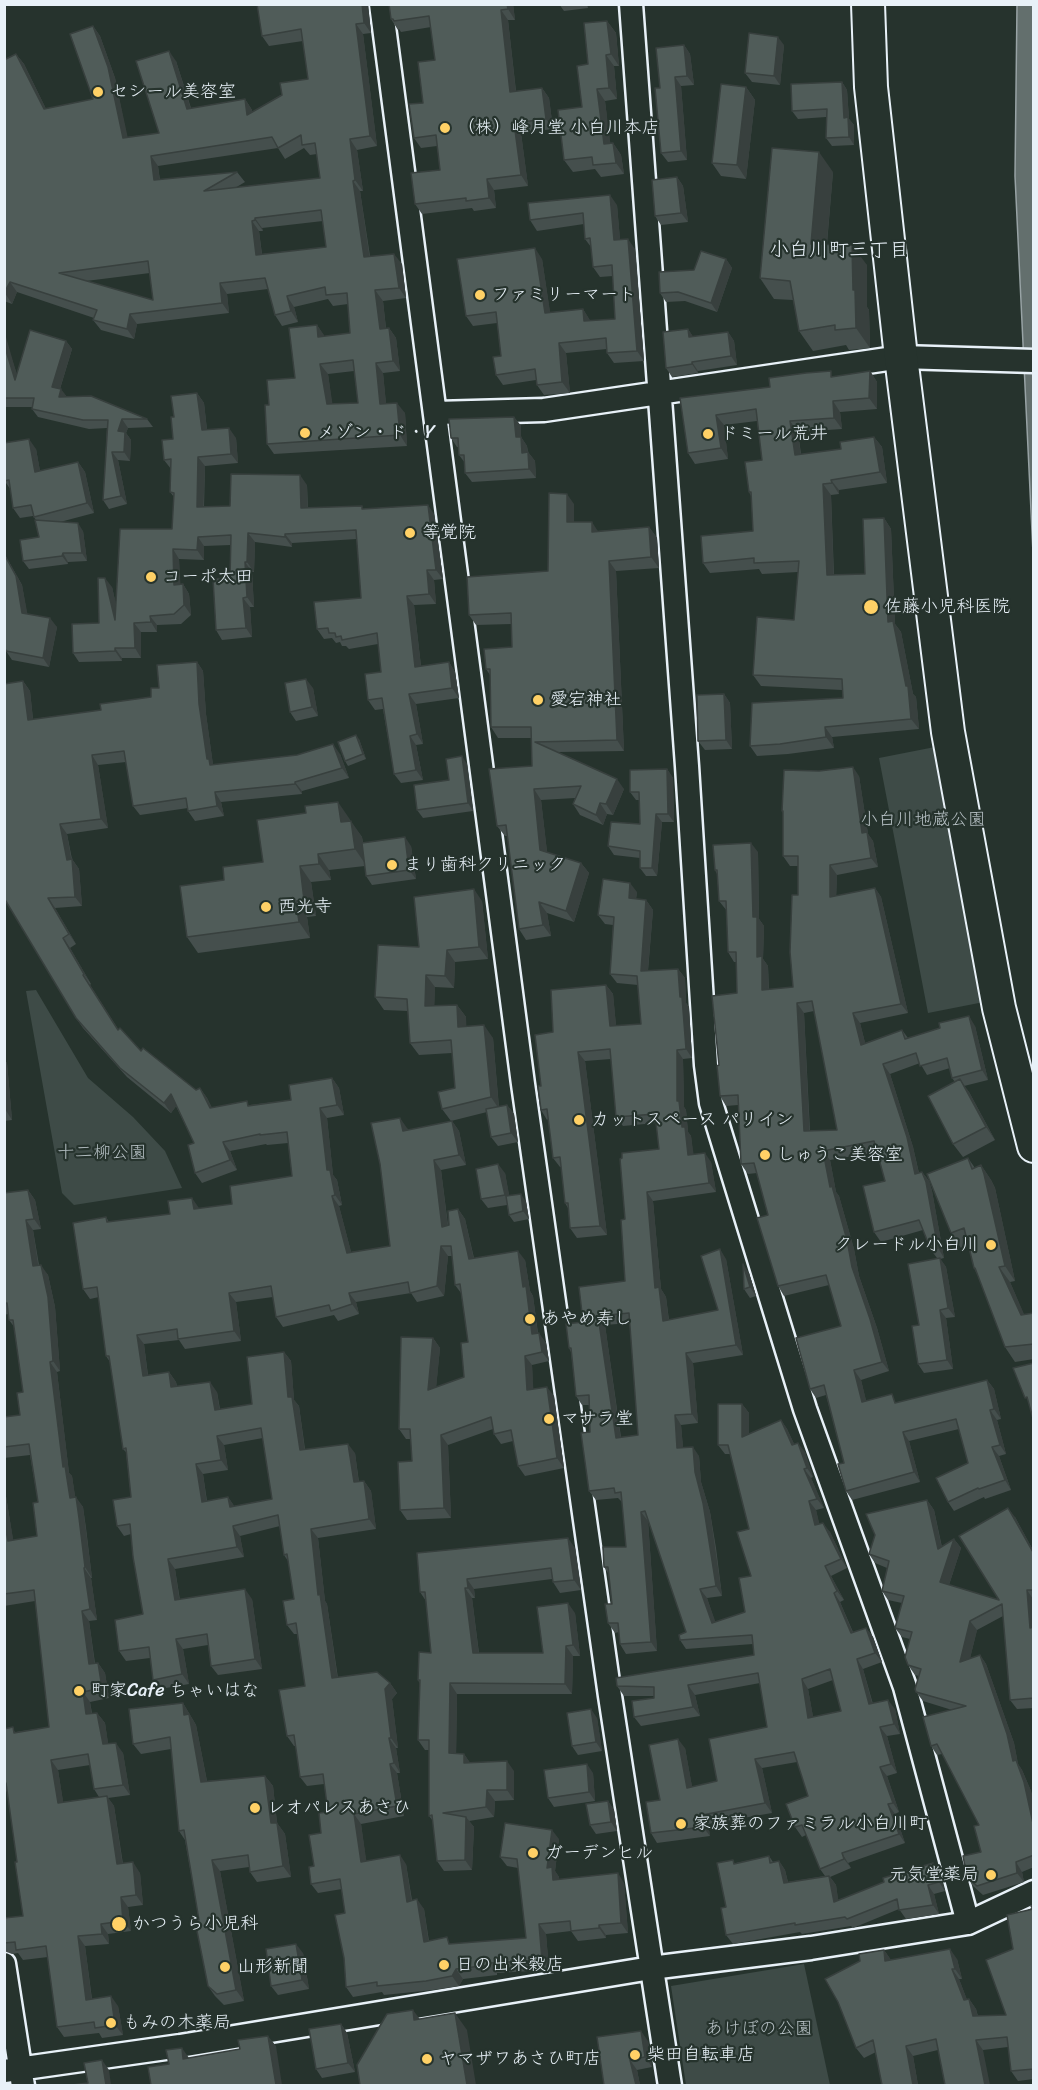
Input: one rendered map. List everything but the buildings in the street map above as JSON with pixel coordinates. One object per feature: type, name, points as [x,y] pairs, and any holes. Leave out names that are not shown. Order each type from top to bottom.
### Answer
[{"type":"street","points":[[381,4],[523,1084],[605,1661],[670,2085]]},
{"type":"street","points":[[631,4],[687,766],[706,1065],[711,1103],[805,1409],[905,1687],[968,1923]]},
{"type":"street","points":[[868,4],[871,87],[948,732],[999,1008],[1034,1146]]},
{"type":"street","points":[[436,413],[544,410],[902,357],[1034,361]]},
{"type":"street","points":[[4,1964],[16,2075],[651,1968],[811,1948],[968,1923],[1034,1892]]},
{"type":"green space","name":"小白川地蔵公園","points":[[940,746],[989,1001],[928,1013],[879,758]]},
{"type":"green space","name":"十二柳公園","points":[[36,990],[88,1078],[133,1117],[165,1151],[182,1188],[74,1205],[62,1193],[26,991]]},
{"type":"green space","name":"あけぼの公園","points":[[804,1964],[830,2085],[686,2085],[671,1986]]},
{"type":"shaded area","points":[[1017,5],[1033,5],[1033,553],[1015,176]]},
{"type":"place","name":"セシール美容室","points":[[98,92]]},
{"type":"place","name":"（株）峰月堂 小白川本店","points":[[445,128]]},
{"type":"place","name":"ファミリーマート","points":[[480,295]]},
{"type":"place","name":"メゾン・ド・Y","points":[[305,433]]},
{"type":"place","name":"ドミール荒井","points":[[708,434]]},
{"type":"place","name":"等覚院","points":[[410,533]]},
{"type":"place","name":"コーポ太田","points":[[151,577]]},
{"type":"place","name":"佐藤小児科医院","points":[[871,607]]},
{"type":"place","name":"愛宕神社","points":[[538,700]]},
{"type":"place","name":"まり歯科クリニック","points":[[392,865]]},
{"type":"place","name":"西光寺","points":[[266,907]]},
{"type":"place","name":"カットスペース パリイン","points":[[579,1120]]},
{"type":"place","name":"しゅうこ美容室","points":[[765,1155]]},
{"type":"place","name":"クレードル小白川","points":[[991,1245]]},
{"type":"place","name":"あやめ寿し","points":[[530,1319]]},
{"type":"place","name":"マサラ堂","points":[[549,1419]]},
{"type":"place","name":"町家Cafe ちゃいはな","points":[[79,1691]]},
{"type":"place","name":"レオパレスあさひ","points":[[255,1808]]},
{"type":"place","name":"家族葬のファミラル小白川町","points":[[681,1824]]},
{"type":"place","name":"ガーデンヒル","points":[[533,1853]]},
{"type":"place","name":"元気堂薬局","points":[[991,1875]]},
{"type":"place","name":"かつうら小児科","points":[[119,1924]]},
{"type":"place","name":"日の出米穀店","points":[[444,1965]]},
{"type":"place","name":"山形新聞","points":[[225,1967]]},
{"type":"place","name":"もみの木薬局","points":[[111,2023]]},
{"type":"place","name":"柴田自転車店","points":[[635,2055]]},
{"type":"place","name":"ヤマザワあさひ町店","points":[[427,2059]]},
{"type":"district","name":"小白川町三丁目","points":[[839,251]]}]
